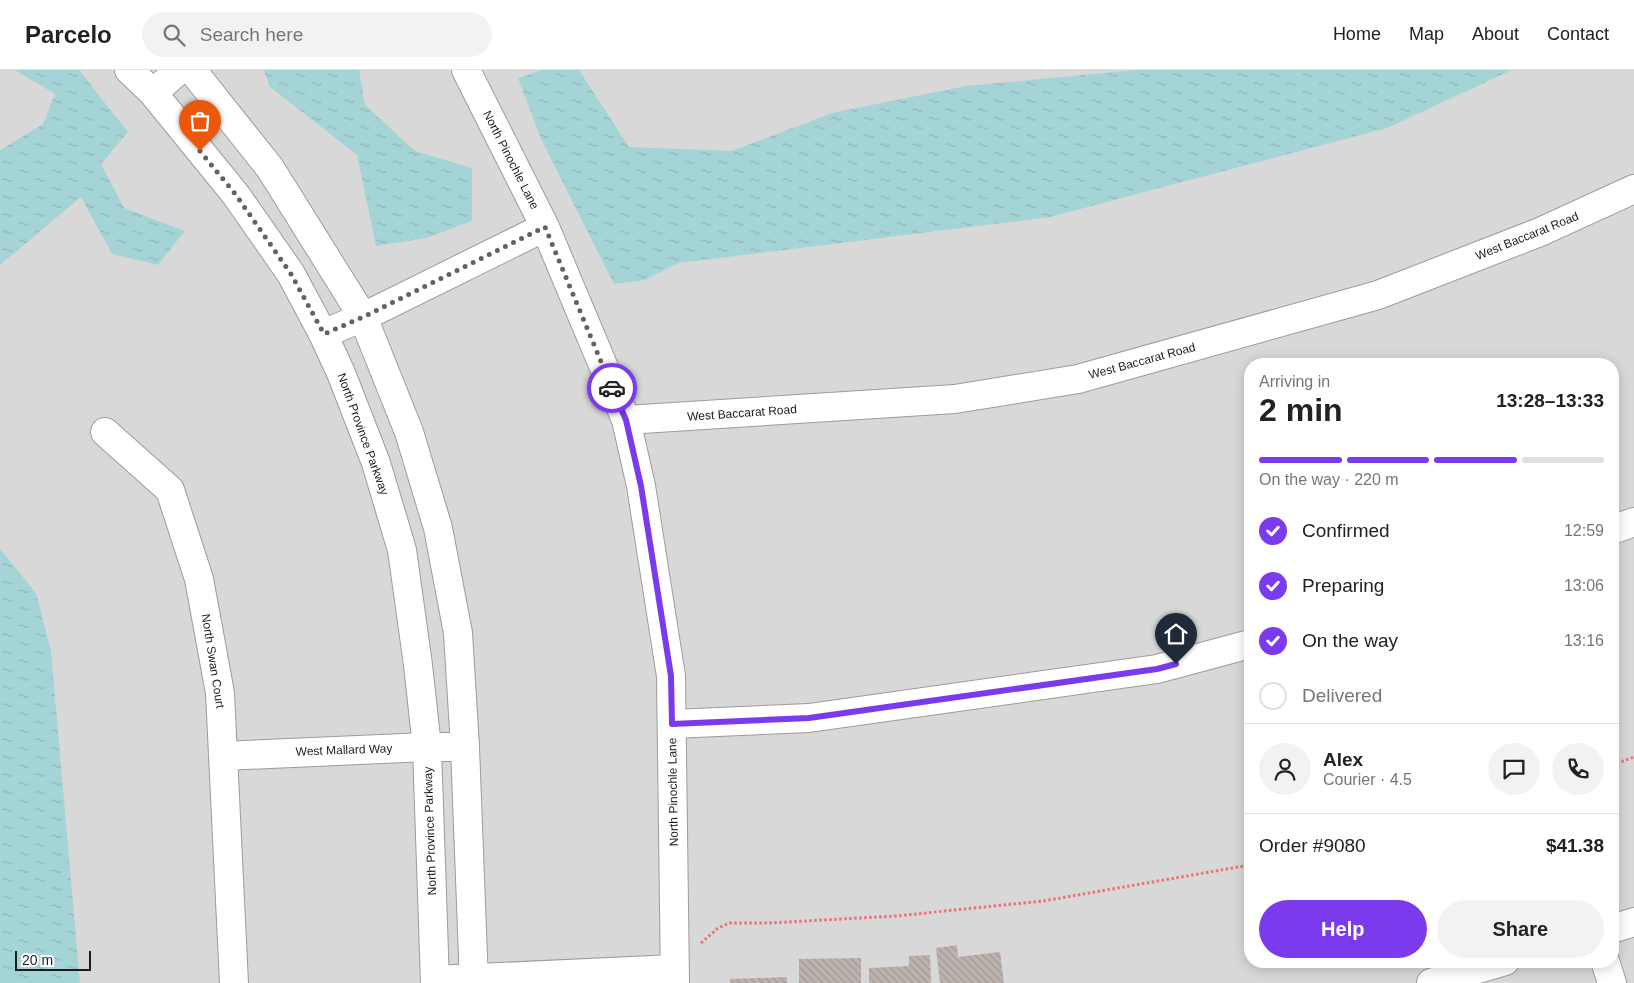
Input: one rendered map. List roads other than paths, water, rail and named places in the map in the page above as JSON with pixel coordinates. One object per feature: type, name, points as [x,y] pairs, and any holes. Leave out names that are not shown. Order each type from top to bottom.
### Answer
[{"type":"street","name":"North Province Parkway","points":[[129,70],[153,93],[236,195],[291,274],[324,334],[376,463],[402,550],[418,665],[427,747],[435,981]]},
{"type":"street","points":[[153,93],[179,70]]},
{"type":"street","points":[[192,70],[270,168],[363,317],[409,432],[438,528],[458,633],[465,747],[474,981]]},
{"type":"street","name":"North Pinochle Lane","points":[[466,70],[545,227],[626,420],[641,486],[671,676],[675,966]]},
{"type":"street","name":"West Baccarat Road","points":[[626,420],[955,399],[1078,379],[1378,295],[1540,232],[1634,189]]},
{"type":"street","points":[[324,334],[363,317],[545,227]]},
{"type":"street","name":"North Swan Court","points":[[105,432],[170,490],[199,580],[220,693],[234,983]]},
{"type":"street","points":[[1619,527],[1634,522]]},
{"type":"street","points":[[672,724],[809,718],[1157,669],[1244,646]]},
{"type":"street","name":"West Mallard Way","points":[[223,756],[465,747]]},
{"type":"street","points":[[1619,927],[1634,922]]},
{"type":"street","points":[[435,981],[474,981],[675,966]]},
{"type":"street","points":[[1431,983],[1481,968]]},
{"type":"street","points":[[1607,968],[1612,983]]},
{"type":"water","points":[[15,70],[79,70],[128,132],[101,164],[124,208],[185,231],[158,265],[112,254],[81,197],[0,265],[0,150],[43,124],[55,94]]},
{"type":"water","points":[[264,70],[359,70],[365,105],[415,151],[472,168],[472,221],[426,238],[376,246],[357,155],[269,86]]},
{"type":"water","points":[[541,70],[579,70],[629,147],[732,151],[832,113],[966,86],[1136,70],[1512,70],[1387,128],[1050,217],[679,263],[645,280],[614,284],[541,139],[518,78]]},
{"type":"water","points":[[0,549],[36,593],[51,651],[80,983],[0,983]]}]
